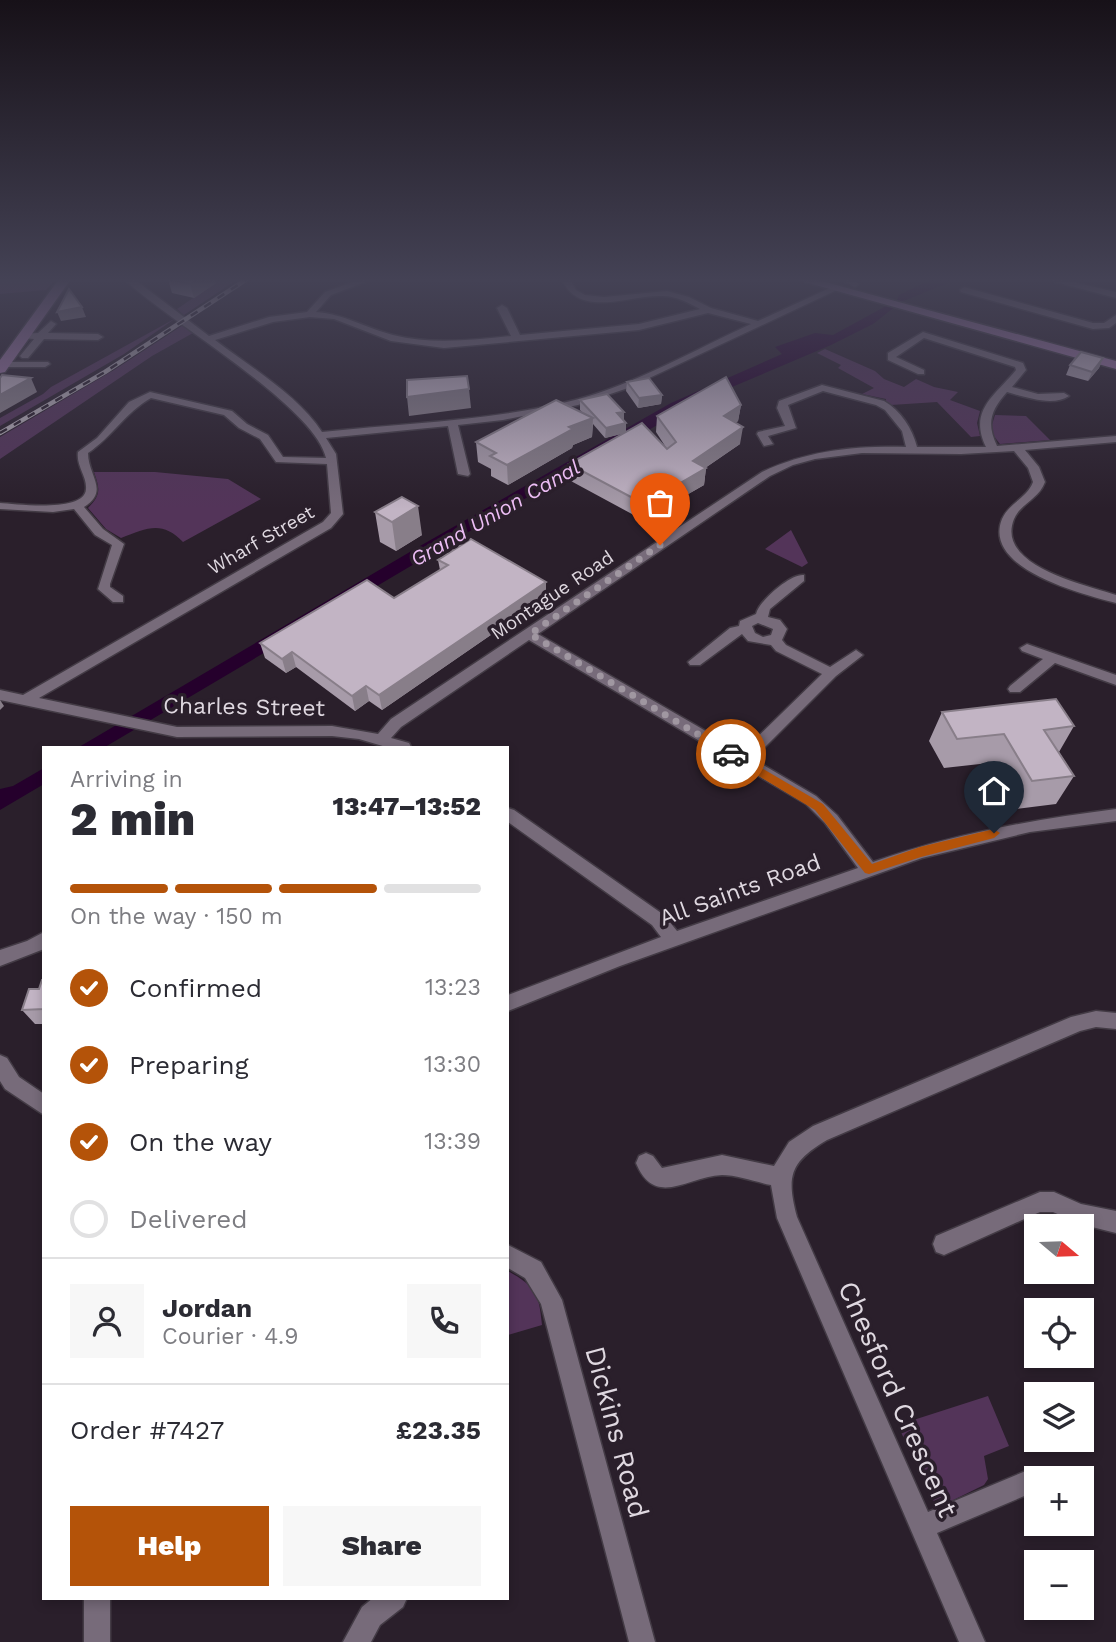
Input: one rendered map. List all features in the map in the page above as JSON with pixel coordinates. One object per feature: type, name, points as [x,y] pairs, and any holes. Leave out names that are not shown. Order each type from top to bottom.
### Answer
[{"type":"main road","points":[[1081,356],[1116,365]]},
{"type":"street","name":"Wharf Street","points":[[23,701],[333,521],[337,514],[332,461],[320,435],[277,392],[231,356]]},
{"type":"street","points":[[320,435],[527,413],[590,399],[688,356]]},
{"type":"street","points":[[891,356],[920,373]]},
{"type":"street","points":[[992,356],[1017,363],[1021,370],[983,419],[983,431],[993,449]]},
{"type":"street","points":[[2,367],[37,367]]},
{"type":"street","points":[[768,444],[762,434],[791,428],[782,408],[783,403],[821,388],[880,402],[889,408],[907,431],[912,450]]},
{"type":"street","points":[[1006,389],[1038,397],[1064,396]]},
{"type":"street","points":[[0,506],[78,507],[92,494],[83,452],[101,440],[133,404],[150,396],[228,413],[243,426],[264,437],[280,460],[332,461]]},
{"type":"street","points":[[452,421],[464,474]]},
{"type":"street","name":"Montague Road","points":[[382,739],[397,723],[775,469],[811,456],[845,450],[993,449],[1116,439]]},
{"type":"street","points":[[1016,447],[1033,467],[1039,482],[1034,494],[1008,519],[1005,531],[1012,549],[1028,566],[1050,579],[1116,599]]},
{"type":"street","points":[[78,507],[99,532],[118,544],[105,578],[104,589]]},
{"type":"street","points":[[761,618],[764,607],[800,578]]},
{"type":"street","points":[[91,596],[104,589]]},
{"type":"street","points":[[104,589],[118,599]]},
{"type":"street","points":[[744,629],[751,619],[761,618],[778,626],[780,633],[774,640]]},
{"type":"street","points":[[744,629],[754,639],[774,640]]},
{"type":"street","points":[[695,662],[735,631],[744,629]]},
{"type":"street","points":[[530,634],[819,807],[869,870]]},
{"type":"street","points":[[774,640],[780,648],[831,673]]},
{"type":"street","points":[[1027,648],[1116,680]]},
{"type":"street","points":[[742,761],[831,673],[856,655]]},
{"type":"street","points":[[1015,689],[1052,657]]},
{"type":"street","name":"Charles Street","points":[[0,695],[153,728],[192,732],[332,732],[382,739],[401,746]]},
{"type":"street","points":[[509,815],[657,920],[673,940]]},
{"type":"street","name":"All Saints Road","points":[[509,1003],[673,940],[920,852],[994,833],[1116,815]]},
{"type":"street","points":[[0,958],[33,947],[42,940]]},
{"type":"street","points":[[646,1163],[654,1175],[662,1178],[722,1165],[780,1177],[795,1149],[820,1133],[1078,1023],[1096,1019],[1116,1021]]},
{"type":"street","points":[[0,1064],[12,1083],[42,1105]]},
{"type":"street","name":"Chesford Crescent","points":[[780,1177],[787,1218],[972,1642]]},
{"type":"street","points":[[944,1244],[1040,1202],[1054,1202],[1080,1214],[1116,1222]]},
{"type":"street","name":"Dickins Road","points":[[509,1257],[533,1270],[551,1300],[642,1642]]},
{"type":"street","points":[[922,1527],[1024,1484]]},
{"type":"street","points":[[97,1600],[97,1642]]},
{"type":"street","points":[[356,1642],[372,1616],[392,1600]]},
{"type":"shaded area","points":[[108,356],[121,356],[0,426],[0,418]]},
{"type":"shaded area","points":[[136,356],[153,356],[0,459],[0,437]]},
{"type":"shaded area","points":[[822,356],[840,356],[904,387],[916,379],[934,387],[958,392],[950,400],[980,411],[977,423],[980,436],[971,437],[937,402],[891,405],[886,403],[886,399],[862,394],[874,388],[838,368],[841,365]]},
{"type":"shaded area","points":[[995,415],[1026,416],[1050,440],[1000,444],[990,431]]},
{"type":"shaded area","points":[[94,472],[155,472],[228,479],[261,499],[183,542],[161,528],[147,529],[121,538],[106,529],[88,508],[98,491]]},
{"type":"shaded area","points":[[791,530],[808,563],[802,567],[765,549]]},
{"type":"shaded area","points":[[509,1272],[534,1292],[542,1325],[509,1335]]},
{"type":"shaded area","points":[[988,1396],[1009,1446],[984,1456],[988,1479],[984,1485],[937,1508],[899,1428],[901,1424]]},
{"type":"water","name":"Grand Union Canal","points":[[778,356],[806,356],[706,398],[519,502],[107,746],[81,746],[420,546],[671,403]]},
{"type":"water","points":[[42,769],[42,785],[0,810],[0,789],[13,786]]},
{"type":"building","points":[[1078,356],[1103,358],[1092,372],[1070,365]]},
{"type":"building","points":[[2,375],[31,378],[0,395]]},
{"type":"building","points":[[467,376],[469,389],[407,397],[407,380]]},
{"type":"building","points":[[726,377],[741,405],[724,416],[743,427],[693,461],[706,468],[644,504],[569,464],[642,423],[667,449],[676,442],[657,416]]},
{"type":"building","points":[[649,378],[662,395],[639,398],[627,382]]},
{"type":"building","points":[[607,394],[624,412],[617,413],[626,423],[606,428],[580,400]]},
{"type":"building","points":[[556,400],[593,418],[569,427],[573,429],[507,465],[490,456],[496,453],[476,442]]},
{"type":"building","points":[[402,497],[418,506],[392,522],[375,512]]},
{"type":"building","points":[[471,539],[546,582],[379,695],[366,686],[352,696],[292,652],[282,659],[260,643],[367,580],[394,598],[448,565],[438,560]]},
{"type":"building","points":[[1056,699],[1074,726],[1044,730],[1074,776],[1032,781],[1004,734],[957,739],[942,712]]},
{"type":"building","points":[[42,980],[42,1009],[22,1010],[29,989],[39,989]]},
{"type":"railway","points":[[0,433],[130,356]]},
{"type":"way so far","points":[[660,545],[530,634],[731,754]]},
{"type":"route","points":[[731,754],[819,807],[869,870],[920,852],[994,833]]}]
